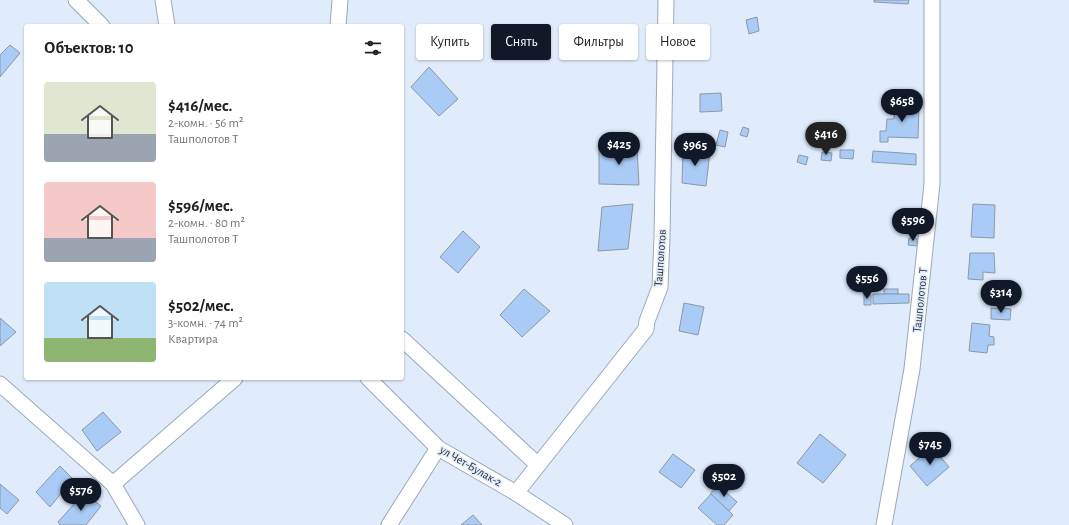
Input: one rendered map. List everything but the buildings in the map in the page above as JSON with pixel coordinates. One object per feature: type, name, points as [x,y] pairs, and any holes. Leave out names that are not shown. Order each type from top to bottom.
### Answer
[{"type":"street","points":[[76,0],[100,24]]},
{"type":"street","points":[[163,0],[167,24]]},
{"type":"street","points":[[338,24],[340,0]]},
{"type":"street","name":"Ташполотов","points":[[516,493],[646,329],[647,321],[660,287],[666,0]]},
{"type":"street","name":"Ташполотов Т","points":[[884,525],[912,369],[932,184],[932,0]]},
{"type":"street","points":[[404,341],[538,465]]},
{"type":"street","points":[[113,484],[233,380]]},
{"type":"street","name":"ул Чет-Булак-2","points":[[370,380],[438,448],[516,493],[566,525]]},
{"type":"street","points":[[0,384],[113,484],[137,525]]},
{"type":"street","points":[[389,525],[438,448]]}]
